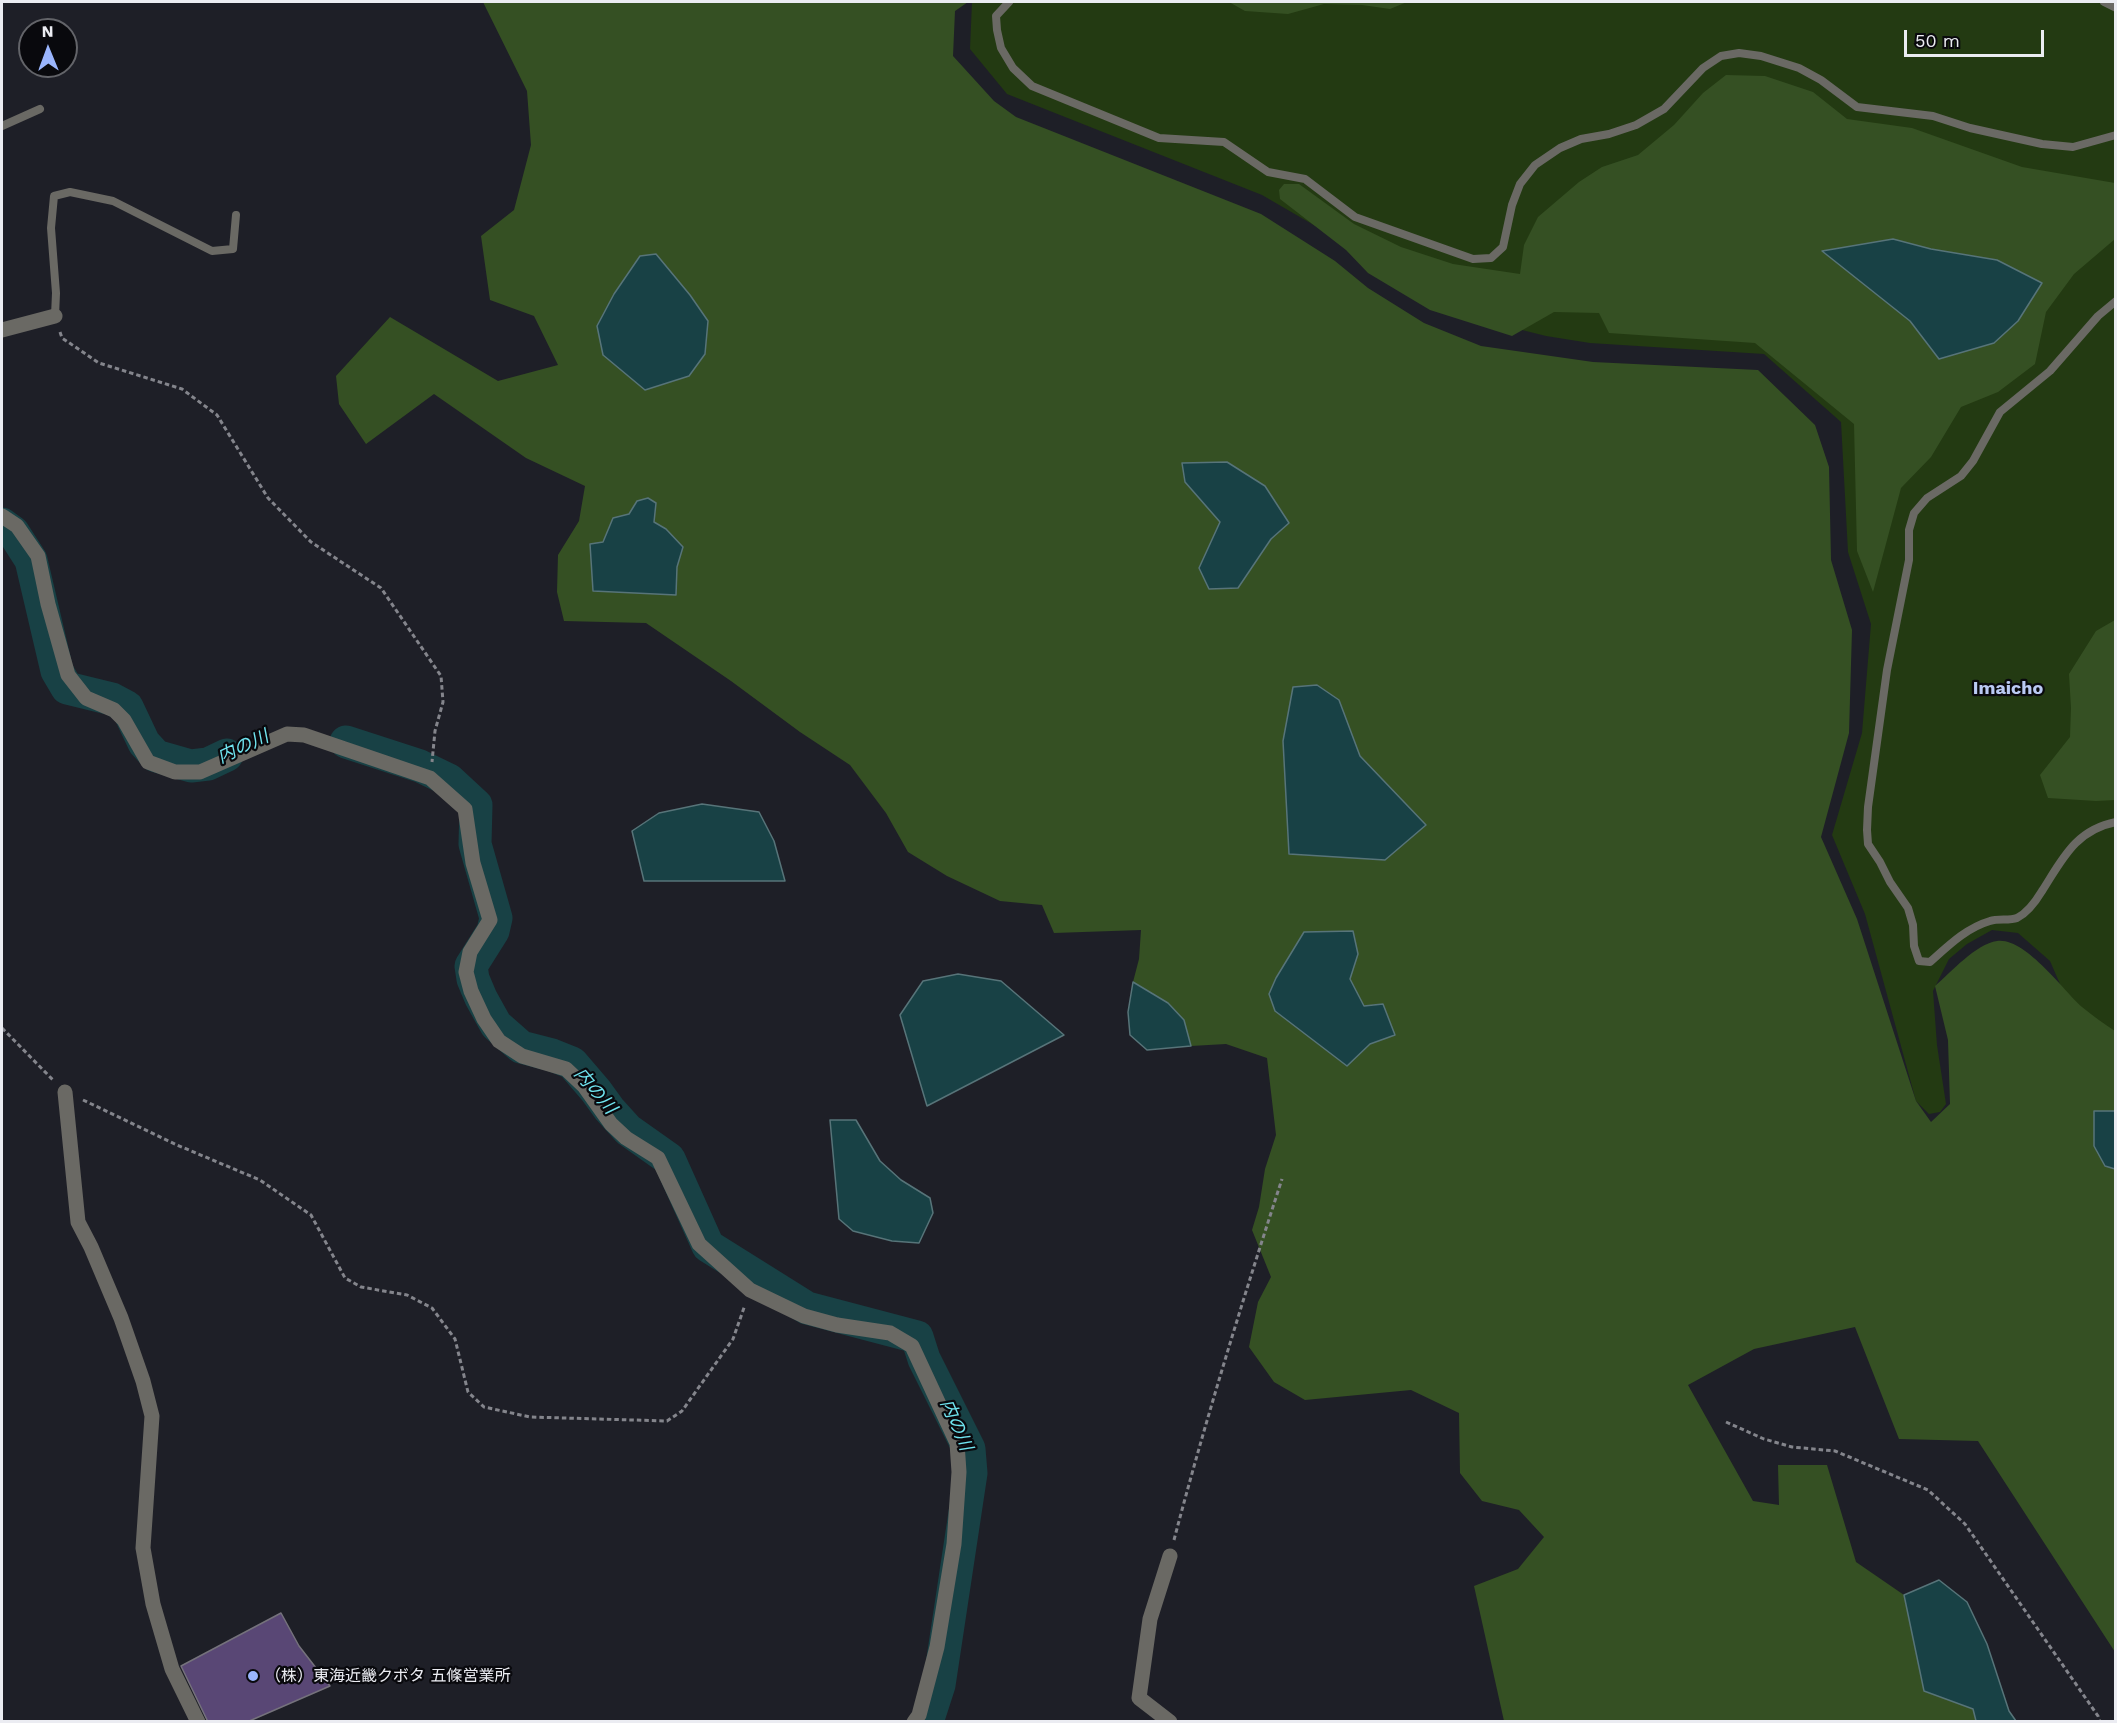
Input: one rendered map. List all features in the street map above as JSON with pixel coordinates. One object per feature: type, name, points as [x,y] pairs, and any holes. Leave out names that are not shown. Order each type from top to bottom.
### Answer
[{"type":"street","points":[[2,330],[55,316]]},
{"type":"street","points":[[2,516],[17,526],[38,556],[61,655],[68,675],[82,693],[114,710],[124,720],[148,762],[175,772],[200,772],[287,734],[304,735],[430,778],[465,808],[473,863],[490,920],[470,952],[466,972],[471,991],[484,1019],[499,1041],[522,1056],[566,1069],[584,1086],[611,1124],[626,1138],[658,1158],[699,1244],[750,1290],[804,1316],[837,1326],[890,1333],[912,1346],[957,1443],[959,1472],[954,1544],[937,1647],[919,1715],[914,1722]]},
{"type":"street","points":[[65,1092],[78,1222],[92,1247],[121,1318],[143,1381],[152,1416],[143,1548],[153,1604],[172,1669],[198,1722]]},
{"type":"street","points":[[1170,1556],[1150,1619],[1139,1698],[1170,1722]]},
{"type":"lane","points":[[1009,2],[996,16],[996,30],[1001,48],[1013,68],[1032,86],[1159,138],[1224,142],[1268,171],[1305,179],[1355,217],[1473,259],[1491,258],[1503,247],[1512,205],[1520,184],[1535,165],[1560,148],[1581,139],[1609,134],[1636,125],[1664,109],[1703,68],[1721,56],[1738,53],[1761,56],[1800,68],[1821,80],[1857,107],[1933,116],[1970,128],[2042,144],[2073,147],[2115,135]]},
{"type":"lane","points":[[2104,2],[2115,8]]},
{"type":"lane","points":[[2,126],[40,109]]},
{"type":"lane","points":[[55,316],[56,293],[51,228],[54,196],[70,192],[113,201],[212,251],[233,249],[236,216]]},
{"type":"lane","points":[[2115,301],[2098,316],[2050,371],[2000,412],[1973,461],[1961,476],[1928,498],[1914,513],[1909,530],[1909,560],[1887,670],[1868,807],[1867,830],[1868,844],[1908,908],[1913,925],[1914,946],[1919,961],[1930,962],[1969,929],[1992,920],[2016,918],[2034,904],[2061,861],[2080,837],[2103,825],[2115,822]]},
{"type":"path","points":[[55,316],[62,338],[99,363],[182,389],[217,414],[268,498],[311,542],[381,588],[441,676],[443,702],[435,732],[433,755]]},
{"type":"path","points":[[2,1028],[65,1092],[177,1145],[260,1180],[311,1215],[345,1278],[361,1287],[407,1295],[432,1308],[455,1339],[468,1392],[484,1407],[530,1417],[667,1421],[682,1411],[733,1339],[750,1290]]},
{"type":"path","points":[[1170,1556],[1190,1478],[1282,1179]]},
{"type":"path","points":[[1726,1422],[1764,1439],[1792,1447],[1835,1451],[1928,1490],[1965,1524],[1986,1552],[2100,1722]]},
{"type":"green space","points":[[483,2],[968,2],[955,11],[953,56],[994,101],[1016,117],[1261,214],[1335,261],[1368,288],[1424,323],[1481,346],[1593,362],[1758,370],[1815,425],[1829,467],[1831,560],[1852,630],[1849,733],[1821,837],[1857,919],[1916,1101],[1931,1122],[1950,1104],[1948,1040],[1935,986],[1964,959],[1989,943],[2008,942],[2019,947],[2043,966],[2082,1007],[2115,1031],[2115,1652],[1978,1441],[1899,1439],[1855,1327],[1754,1349],[1688,1385],[1753,1501],[1779,1505],[1778,1465],[1827,1465],[1856,1562],[1904,1595],[1924,1691],[1973,1709],[1976,1721],[1504,1721],[1474,1586],[1518,1569],[1544,1537],[1519,1510],[1482,1501],[1460,1473],[1459,1413],[1411,1390],[1305,1400],[1274,1382],[1249,1347],[1258,1302],[1271,1277],[1252,1230],[1259,1207],[1265,1169],[1276,1135],[1267,1058],[1226,1044],[1191,1046],[1184,1020],[1168,1003],[1133,982],[1139,959],[1141,930],[1054,933],[1042,905],[1000,901],[947,876],[908,852],[886,813],[850,765],[646,623],[564,621],[557,592],[558,555],[579,521],[585,486],[526,458],[434,394],[366,444],[339,404],[336,376],[390,317],[498,381],[558,365],[534,316],[490,300],[481,236],[514,210],[531,145],[527,91]]},
{"type":"green space","points":[[972,2],[2115,2],[2115,1059],[2073,1014],[2050,961],[2018,933],[1992,930],[1967,944],[1949,959],[1933,991],[1937,1045],[1946,1104],[1940,1112],[1929,1114],[1916,1101],[1865,914],[1832,835],[1862,733],[1871,624],[1848,552],[1841,422],[1764,354],[1590,343],[1546,336],[1474,318],[1262,195],[1007,94],[970,49]]},
{"type":"green space","points":[[1229,2],[1407,2],[1390,9],[1362,5],[1324,4],[1288,14],[1245,11]]},
{"type":"green space","points":[[1726,75],[1765,76],[1813,92],[1847,119],[1912,128],[2022,167],[2115,183],[2115,239],[2074,274],[2046,312],[2035,364],[1998,392],[1961,407],[1931,457],[1901,488],[1873,592],[1857,551],[1854,424],[1755,343],[1609,333],[1599,313],[1554,312],[1512,336],[1430,310],[1368,273],[1346,250],[1280,199],[1279,190],[1284,184],[1299,184],[1354,224],[1401,247],[1453,264],[1520,274],[1524,245],[1538,217],[1579,182],[1602,167],[1638,155],[1674,125],[1703,93]]},
{"type":"green space","points":[[2115,620],[2115,800],[2048,798],[2040,775],[2070,737],[2069,674],[2096,631]]},
{"type":"shaded area","points":[[1893,239],[1931,249],[1997,260],[2042,283],[2018,321],[1994,343],[1939,359],[1910,321],[1822,251]]},
{"type":"shaded area","points":[[656,254],[708,321],[705,354],[689,376],[645,390],[603,355],[597,326],[614,294],[640,256]]},
{"type":"shaded area","points":[[1227,462],[1265,486],[1289,523],[1271,539],[1238,588],[1209,589],[1199,568],[1220,522],[1185,482],[1182,463]]},
{"type":"shaded area","points":[[648,498],[656,503],[654,522],[666,529],[683,547],[677,567],[676,595],[593,591],[590,544],[603,542],[613,518],[629,514],[637,501]]},
{"type":"shaded area","points":[[1317,685],[1339,700],[1360,756],[1426,825],[1385,860],[1289,854],[1283,741],[1293,687]]},
{"type":"shaded area","points":[[702,804],[759,812],[774,841],[785,881],[644,881],[632,831],[659,813]]},
{"type":"shaded area","points":[[1353,931],[1358,954],[1350,979],[1364,1006],[1383,1004],[1395,1035],[1370,1044],[1347,1066],[1275,1011],[1269,994],[1304,932]]},
{"type":"shaded area","points":[[958,974],[1001,981],[1064,1035],[927,1106],[900,1015],[923,981]]},
{"type":"shaded area","points":[[1133,982],[1168,1003],[1184,1020],[1191,1046],[1147,1050],[1130,1035],[1128,1012]]},
{"type":"shaded area","points":[[2094,1111],[2115,1111],[2115,1169],[2105,1166],[2094,1146]]},
{"type":"shaded area","points":[[830,1120],[856,1120],[880,1161],[901,1180],[930,1198],[933,1213],[919,1243],[892,1241],[853,1231],[839,1219]]},
{"type":"shaded area","points":[[1939,1580],[1967,1602],[1987,1644],[2009,1711],[2016,1721],[1976,1721],[1973,1709],[1924,1691],[1904,1595]]},
{"type":"building","name":"（株）東海近畿クボタ 五條営業所","points":[[281,1613],[299,1646],[330,1686],[247,1722],[208,1722],[181,1666]]},
{"type":"waterway","name":"内の川","points":[[2,524],[13,532],[31,560],[57,671],[67,688],[112,699],[127,707],[144,743],[156,756],[191,766],[208,764],[227,755]]},
{"type":"waterway","name":"内の川","points":[[346,742],[420,766],[449,780],[476,805],[475,844],[496,918],[493,931],[471,966],[473,979],[481,998],[496,1025],[521,1047],[572,1063],[628,1130],[669,1159],[708,1246],[807,1308],[917,1337],[924,1359],[969,1449],[971,1473],[939,1685],[927,1722]]},
{"type":"place","name":"（株）東海近畿クボタ 五條営業所","points":[[253,1676]]},
{"type":"district","name":"Imaicho","points":[[2008,689]]}]
